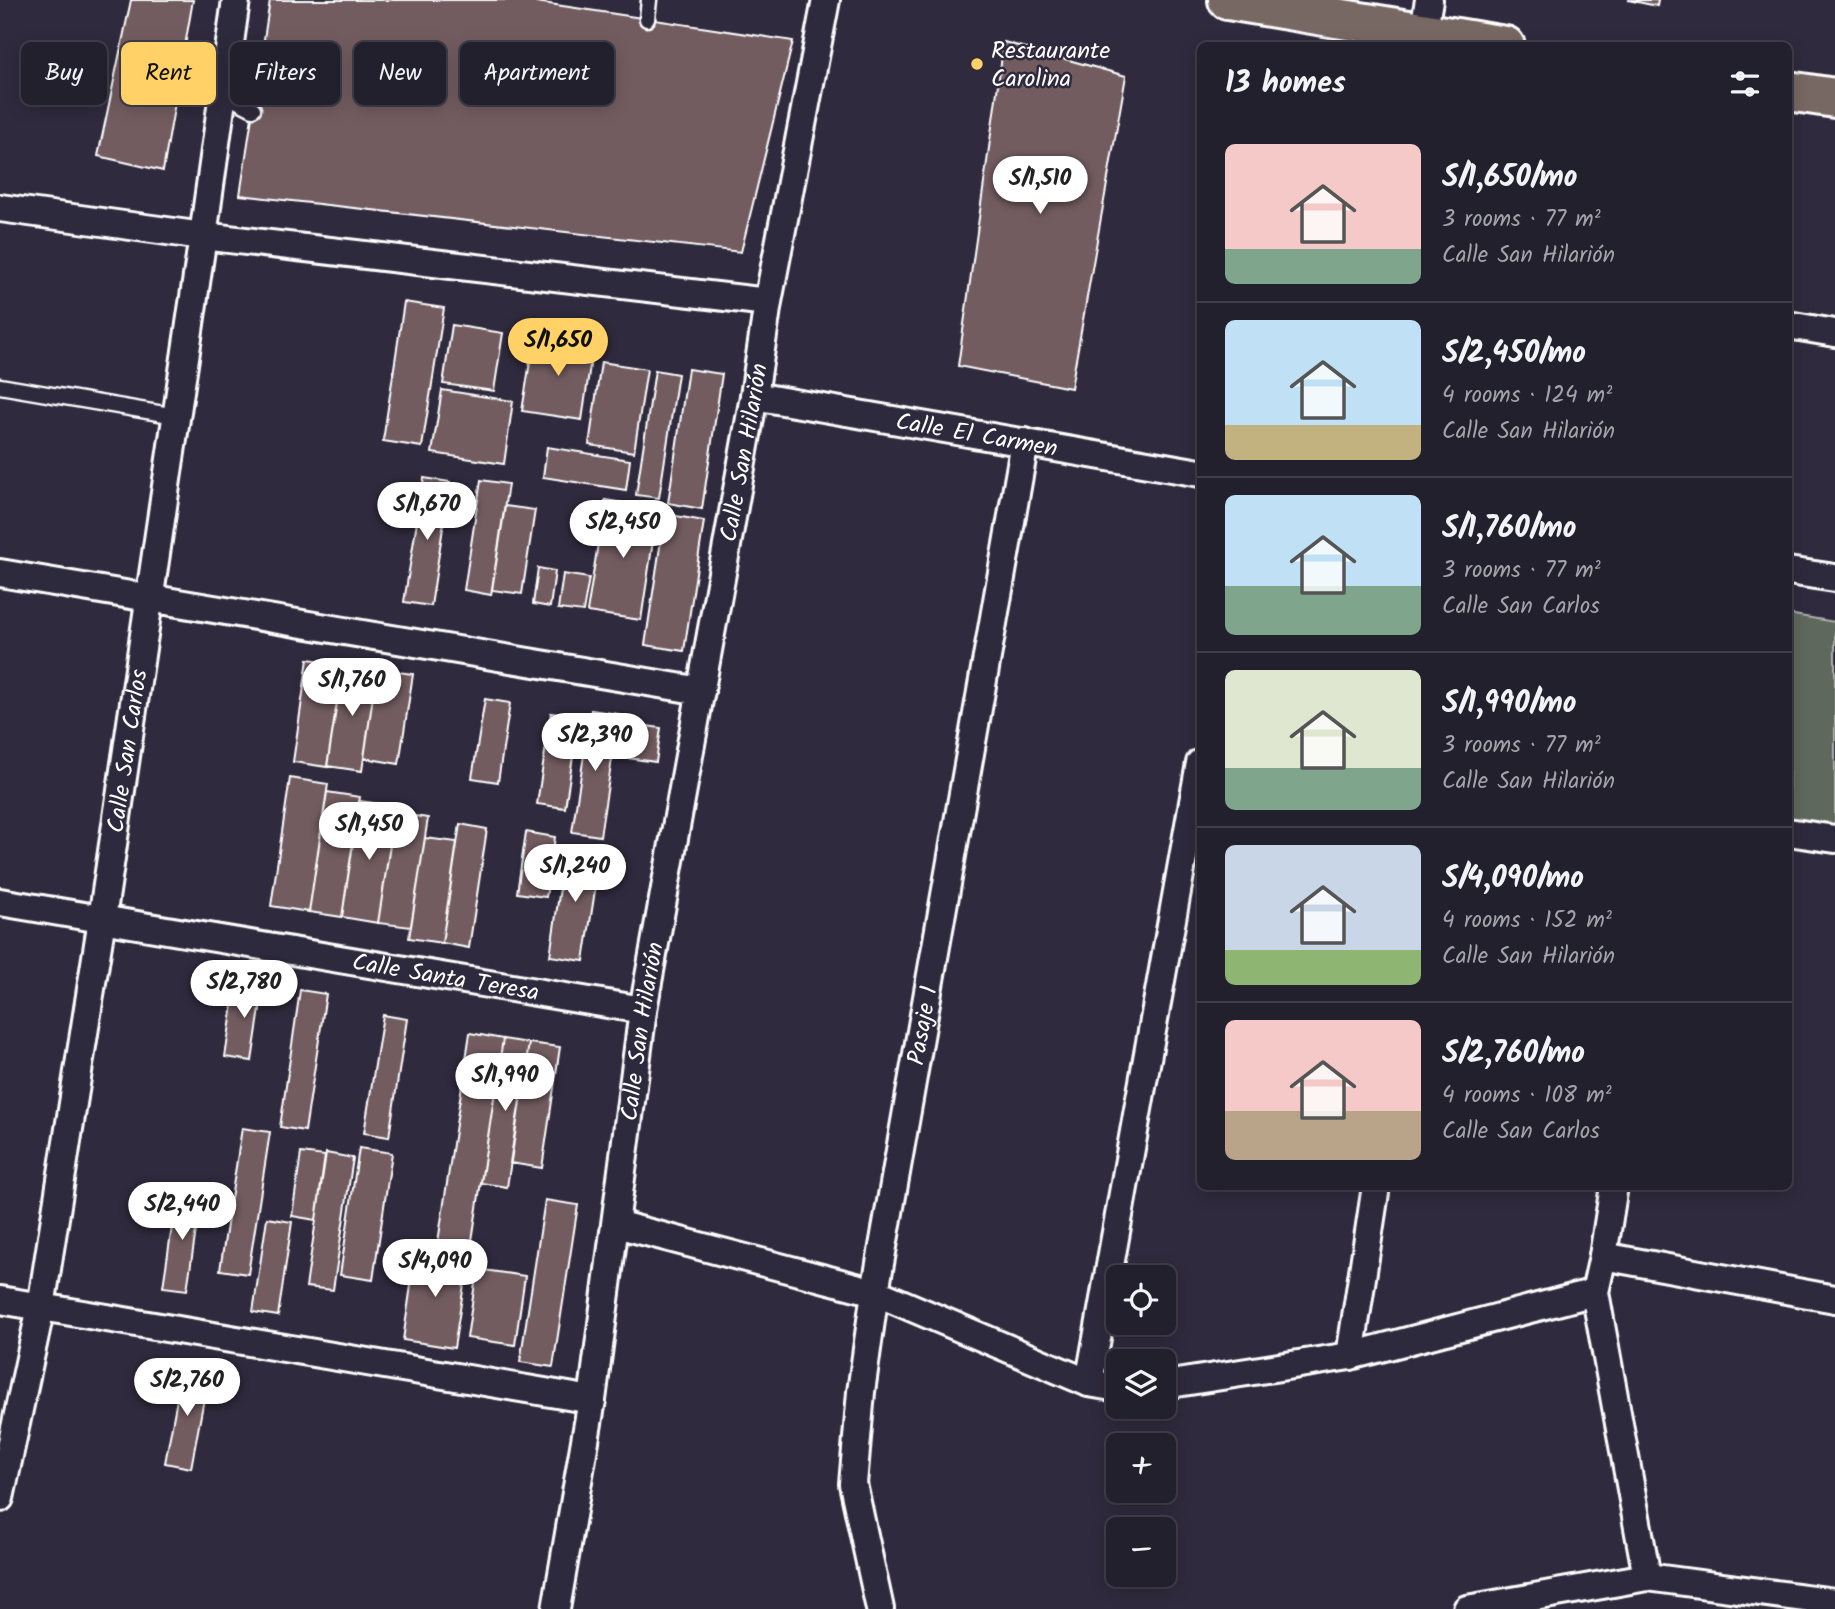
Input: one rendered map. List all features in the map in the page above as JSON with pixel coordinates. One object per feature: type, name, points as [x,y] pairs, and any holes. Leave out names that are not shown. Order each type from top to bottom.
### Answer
[{"type":"highway","points":[[1228,0],[1425,26],[1489,42]]},
{"type":"highway","points":[[1792,92],[1835,98]]},
{"type":"street","name":"Calle San Carlos","points":[[0,1498],[41,1307],[102,919],[236,0]]},
{"type":"street","name":"Calle San Hilarión","points":[[556,1609],[592,1400],[643,1010],[754,396],[768,302],[826,0]]},
{"type":"street","points":[[0,208],[203,236],[768,302]]},
{"type":"street","points":[[1792,327],[1835,333]]},
{"type":"street","name":"Calle El Carmen","points":[[754,396],[1197,472]]},
{"type":"street","name":"Pasaje 1","points":[[880,1609],[853,1484],[861,1392],[875,1292],[1025,442]]},
{"type":"street","points":[[1792,572],[1835,578]]},
{"type":"street","points":[[0,573],[701,691]]},
{"type":"street","points":[[1089,1383],[1197,780]]},
{"type":"street","points":[[1792,833],[1835,839]]},
{"type":"street","name":"Calle Santa Teresa","points":[[0,902],[643,1010]]},
{"type":"street","points":[[1350,1356],[1375,1190]]},
{"type":"street","points":[[1613,1190],[1603,1256],[1594,1292],[1647,1577]]},
{"type":"street","points":[[616,1224],[875,1292],[1089,1383],[1106,1386]]},
{"type":"street","points":[[1603,1256],[1835,1299]]},
{"type":"street","points":[[1176,1383],[1350,1356],[1594,1292]]},
{"type":"street","points":[[0,1300],[592,1400]]},
{"type":"street","points":[[1467,1609],[1647,1577],[1835,1601]]},
{"type":"lane","points":[[647,19],[649,0]]},
{"type":"lane","points":[[222,93],[253,109]]},
{"type":"lane","points":[[0,386],[176,416]]},
{"type":"shaded area","points":[[1792,615],[1835,622],[1835,830],[1792,823]]},
{"type":"building","points":[[131,0],[193,0],[186,42],[122,42]]},
{"type":"building","points":[[270,0],[523,0],[793,41],[741,252],[240,195],[254,105],[340,105],[340,42],[264,42]]},
{"type":"building","points":[[1628,0],[1658,0],[1657,6]]},
{"type":"building","points":[[1004,42],[1126,76],[1071,388],[958,366]]},
{"type":"building","points":[[121,47],[121,105],[175,105],[163,171],[98,156]]},
{"type":"building","points":[[404,302],[444,308],[422,447],[383,441]]},
{"type":"building","points":[[452,325],[503,333],[494,391],[443,384]]},
{"type":"building","points":[[534,337],[593,345],[582,420],[522,411]]},
{"type":"building","points":[[601,362],[647,369],[634,452],[589,445]]},
{"type":"building","points":[[688,369],[722,374],[702,509],[668,503]]},
{"type":"building","points":[[655,370],[678,374],[659,498],[636,495]]},
{"type":"building","points":[[442,390],[513,401],[504,464],[432,453]]},
{"type":"building","points":[[547,447],[630,460],[626,490],[543,477]]},
{"type":"building","points":[[424,478],[450,482],[431,606],[404,602]]},
{"type":"building","points":[[481,480],[508,484],[491,595],[464,590]]},
{"type":"building","points":[[605,500],[658,508],[641,620],[587,612]]},
{"type":"building","points":[[505,506],[535,510],[522,594],[492,590]]},
{"type":"building","points":[[665,514],[704,521],[684,651],[645,645]]},
{"type":"building","points":[[538,568],[555,571],[550,607],[533,604]]},
{"type":"building","points":[[563,574],[589,578],[583,612],[558,609]]},
{"type":"building","points":[[308,659],[343,664],[327,767],[293,762]]},
{"type":"building","points":[[343,664],[377,669],[362,771],[327,766]]},
{"type":"building","points":[[377,669],[413,674],[399,764],[364,758]]},
{"type":"building","points":[[485,699],[510,703],[498,782],[472,778]]},
{"type":"building","points":[[591,710],[619,714],[600,836],[572,832]]},
{"type":"building","points":[[551,713],[579,717],[565,808],[537,804]]},
{"type":"building","points":[[626,723],[661,728],[656,762],[620,757]]},
{"type":"building","points":[[290,778],[328,784],[309,912],[271,906]]},
{"type":"building","points":[[327,792],[360,797],[342,917],[309,912]]},
{"type":"building","points":[[359,801],[396,806],[378,923],[342,917]]},
{"type":"building","points":[[395,813],[428,818],[411,927],[378,923]]},
{"type":"building","points":[[460,824],[487,829],[469,948],[442,943]]},
{"type":"building","points":[[526,832],[555,837],[546,897],[517,893]]},
{"type":"building","points":[[425,838],[457,842],[442,943],[409,938]]},
{"type":"building","points":[[566,847],[601,852],[584,961],[550,956]]},
{"type":"building","points":[[237,979],[264,983],[252,1061],[225,1057]]},
{"type":"building","points":[[300,990],[326,994],[305,1131],[280,1127]]},
{"type":"building","points":[[383,1015],[407,1019],[389,1137],[364,1133]]},
{"type":"building","points":[[470,1033],[503,1039],[471,1247],[438,1242]]},
{"type":"building","points":[[503,1039],[529,1043],[507,1187],[481,1183]]},
{"type":"building","points":[[529,1043],[560,1047],[542,1168],[510,1163]]},
{"type":"building","points":[[242,1128],[270,1132],[248,1274],[220,1270]]},
{"type":"building","points":[[359,1148],[392,1153],[373,1280],[340,1275]]},
{"type":"building","points":[[301,1153],[325,1156],[316,1220],[292,1216]]},
{"type":"building","points":[[326,1153],[353,1158],[333,1290],[306,1287]]},
{"type":"building","points":[[177,1193],[201,1197],[187,1290],[163,1287]]},
{"type":"building","points":[[545,1200],[578,1205],[553,1367],[520,1362]]},
{"type":"building","points":[[267,1218],[292,1222],[278,1316],[253,1312]]},
{"type":"building","points":[[416,1251],[468,1259],[454,1348],[403,1340]]},
{"type":"building","points":[[477,1269],[525,1276],[515,1345],[467,1338]]},
{"type":"building","points":[[183,1367],[209,1372],[191,1468],[165,1463]]},
{"type":"place","name":"Restaurante Carolina","points":[[977,64]]}]
